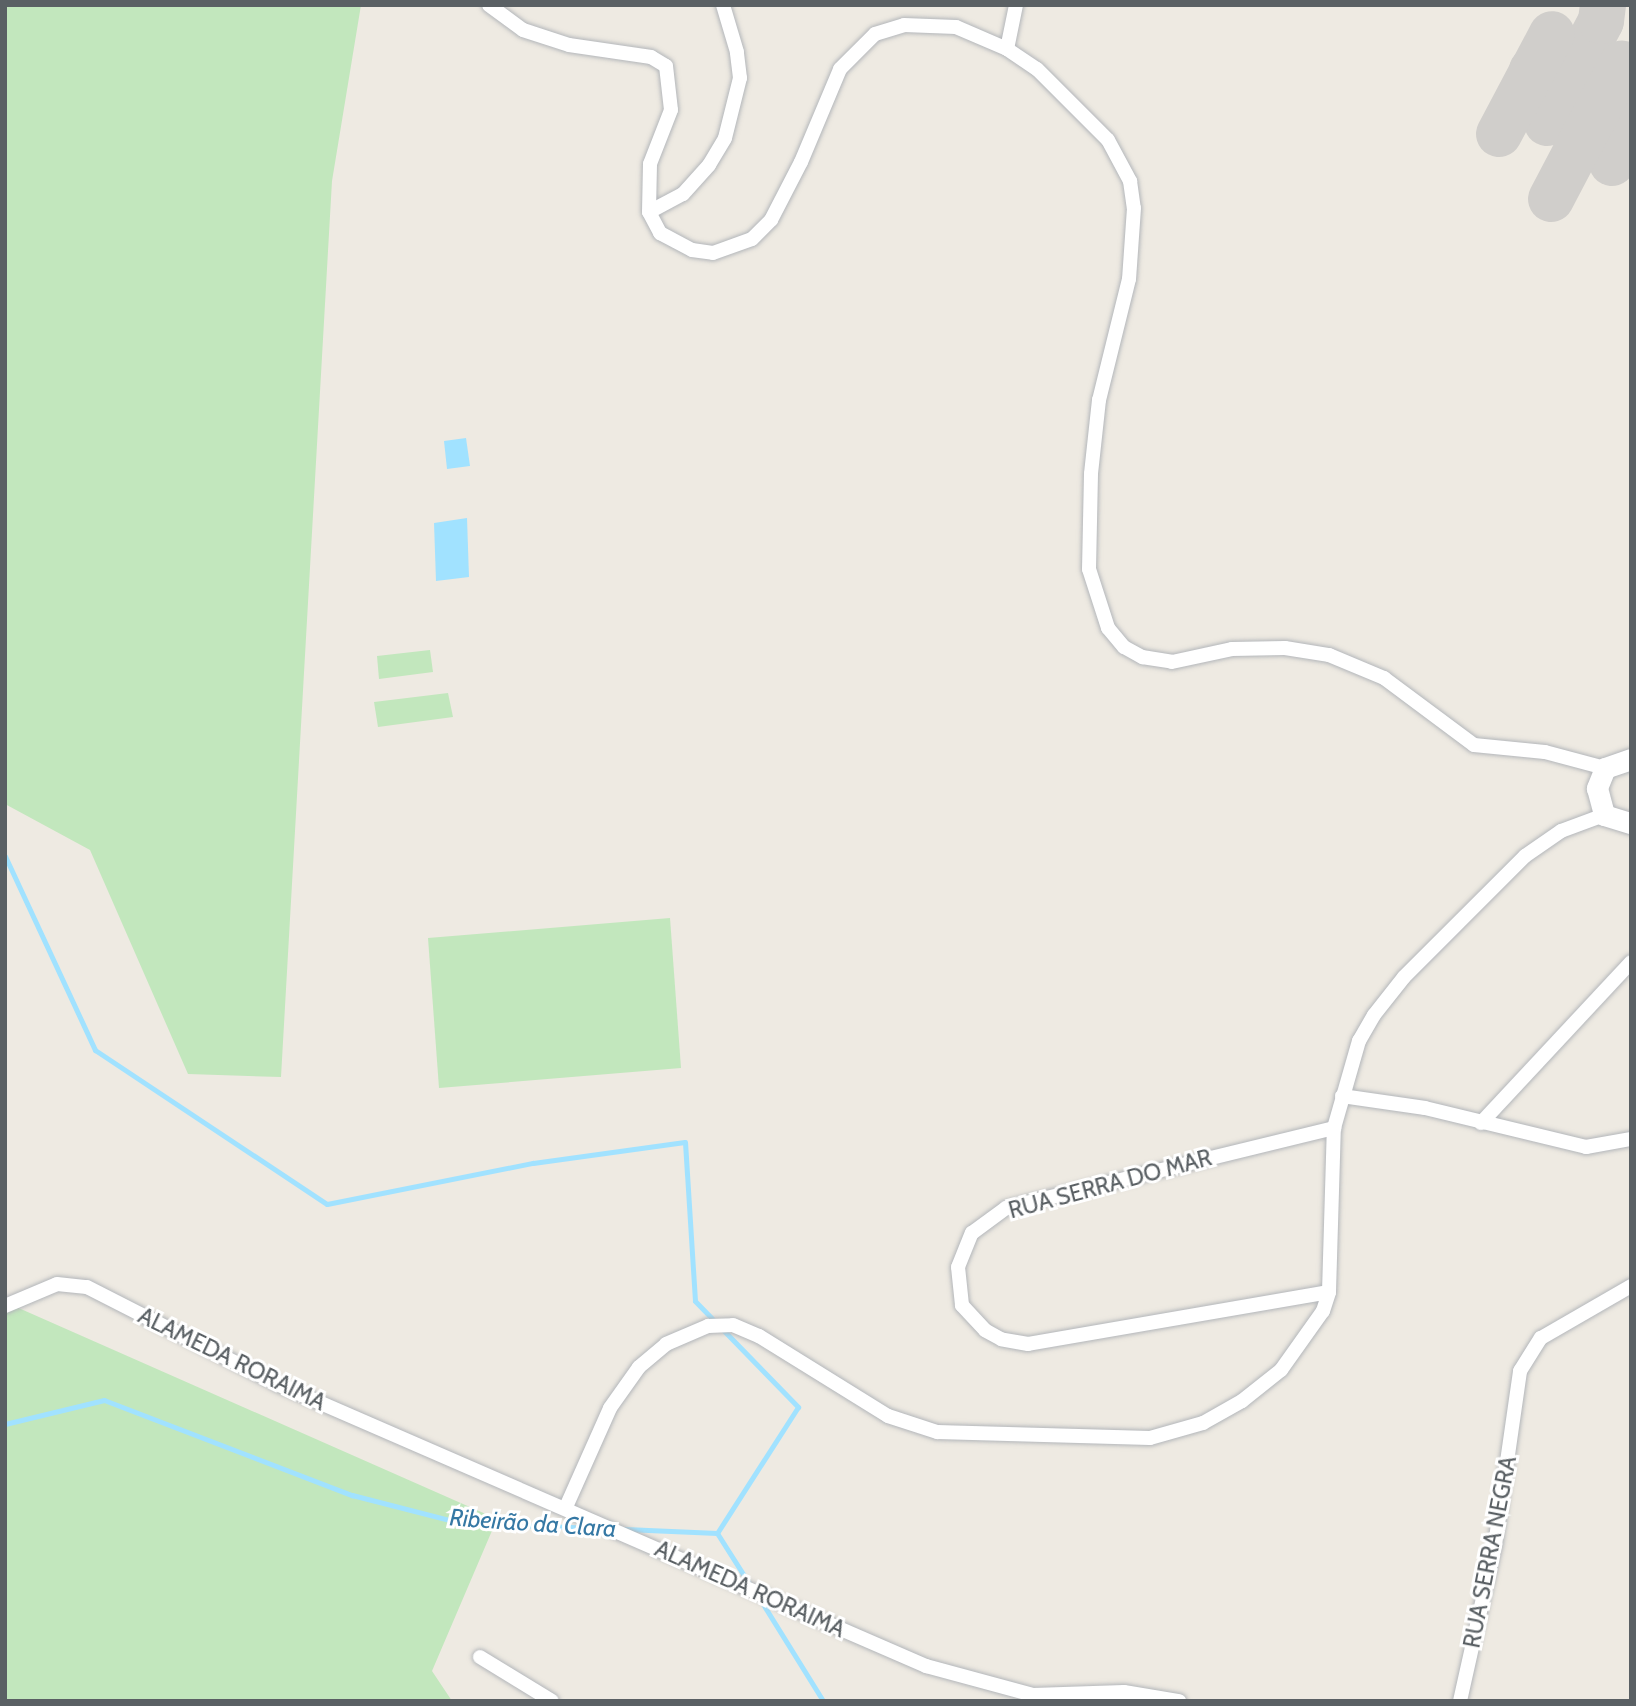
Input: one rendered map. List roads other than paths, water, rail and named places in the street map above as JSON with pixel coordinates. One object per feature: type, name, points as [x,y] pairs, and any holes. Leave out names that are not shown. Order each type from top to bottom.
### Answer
[{"type":"street","points":[[489,5],[523,30],[569,45],[651,57],[666,66],[671,110],[650,164],[649,212],[660,233],[692,250],[713,253],[752,239],[785,196],[840,69],[875,34],[904,24],[929,23],[956,27],[1007,49],[1037,69],[1096,126],[1108,140],[1130,181],[1134,208],[1129,279],[1099,400],[1091,474],[1089,569],[1108,628],[1124,647],[1142,657],[1172,662],[1232,649],[1285,648],[1329,655],[1384,678],[1474,745],[1545,752],[1605,768],[1631,759]]},
{"type":"street","points":[[649,212],[683,194],[709,165],[725,138],[740,78],[723,5]]},
{"type":"street","points":[[1007,49],[1016,5]]},
{"type":"street","points":[[1604,815],[1597,788],[1605,768]]},
{"type":"street","points":[[566,1507],[610,1409],[639,1367],[666,1344],[708,1326],[733,1325],[759,1336],[913,1427],[969,1436],[1150,1438],[1203,1423],[1242,1401],[1281,1370],[1306,1340],[1329,1292],[1334,1128],[1359,1041],[1404,977],[1525,856],[1561,831],[1604,815],[1631,823]]},
{"type":"street","points":[[1481,1124],[1631,962]]},
{"type":"street","points":[[1342,1096],[1425,1108],[1481,1124],[1586,1147],[1631,1139]]},
{"type":"street","name":"RUA SERRA DO MAR","points":[[1329,1292],[1028,1344],[1000,1339],[985,1330],[962,1305],[958,1267],[972,1233],[1006,1209],[1334,1128]]},
{"type":"street","name":"ALAMEDA RORAIMA","points":[[5,1306],[57,1284],[73,1283],[276,1384],[566,1507],[926,1666],[964,1679],[1033,1695],[1124,1692],[1179,1701]]},
{"type":"street","name":"RUA SERRA NEGRA","points":[[1460,1701],[1495,1545],[1520,1371],[1541,1338],[1631,1286]]},
{"type":"street","points":[[480,1657],[552,1701]]},
{"type":"water","points":[[466,438],[470,466],[447,469],[444,441]]},
{"type":"water","points":[[467,518],[469,577],[436,581],[434,523]]},
{"type":"waterway","points":[[5,856],[95,1050],[327,1204],[533,1163],[685,1142],[695,1301],[798,1407],[717,1533]]},
{"type":"waterway","name":"Ribeirão da Clara","points":[[5,1424],[104,1400],[352,1495],[461,1523],[598,1528]]},
{"type":"waterway","name":"Ribeirão da Clara","points":[[625,1529],[717,1533],[750,1585]]},
{"type":"waterway","name":"Ribeirão da Clara","points":[[758,1596],[823,1701]]}]
